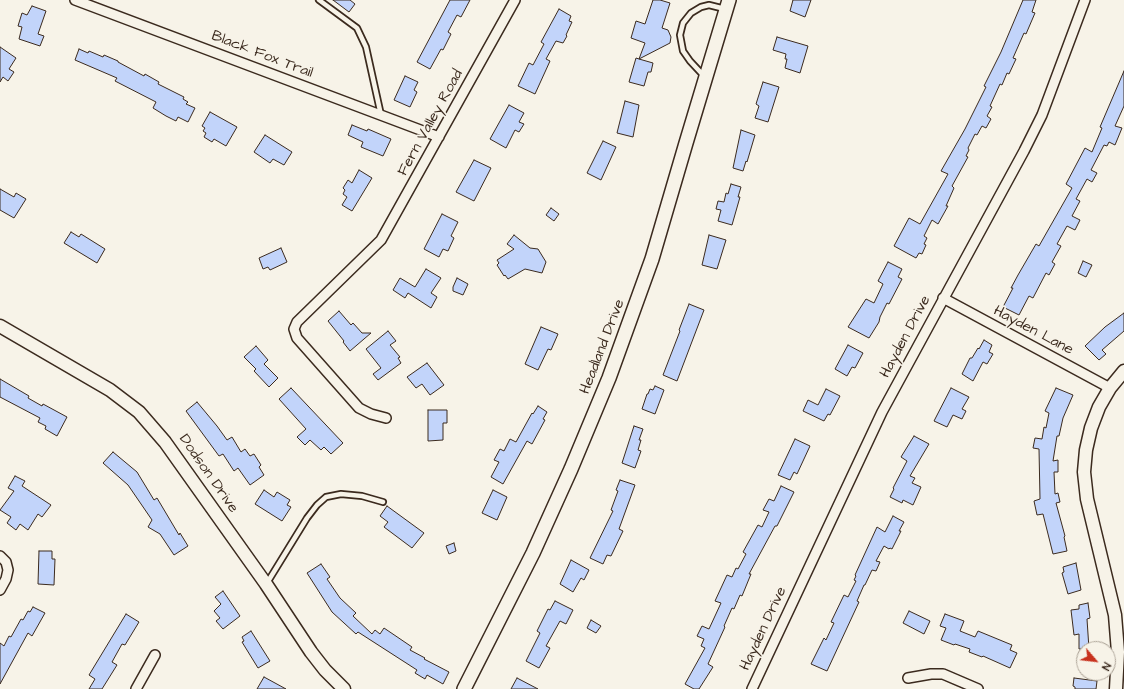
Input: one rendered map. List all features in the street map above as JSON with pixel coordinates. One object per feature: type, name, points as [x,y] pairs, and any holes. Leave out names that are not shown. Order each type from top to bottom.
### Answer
[{"type":"main road","name":"Headland Drive","points":[[464,689],[533,553],[571,469],[609,378],[652,260],[728,4]]},
{"type":"street","name":"Black Fox Trail","points":[[75,0],[439,137]]},
{"type":"street","name":"Fern Valley Road","points":[[386,418],[371,414],[359,408],[297,338],[294,329],[297,322],[381,240],[515,0]]},
{"type":"street","name":"Hayden Drive","points":[[752,689],[882,412],[1024,151],[1042,115],[1085,0]]},
{"type":"street","name":"Hayden Lane","points":[[943,298],[1110,388]]},
{"type":"street","name":"Dodson Drive","points":[[0,326],[110,390],[139,412],[166,442],[266,584],[311,652],[325,670],[344,689]]},
{"type":"street","points":[[1124,371],[1110,388],[1099,407],[1090,428],[1084,472],[1087,499],[1115,615],[1118,652],[1116,689],[1124,688]]},
{"type":"street","points":[[0,556],[6,562],[8,570],[6,579],[0,590]]},
{"type":"street","points":[[136,689],[155,655]]},
{"type":"street","points":[[908,678],[931,674],[943,674],[978,689]]},
{"type":"lane","points":[[319,0],[357,28],[366,47],[381,115]]},
{"type":"lane","points":[[706,78],[683,51],[680,35],[683,23],[691,13],[701,7],[728,4]]},
{"type":"lane","points":[[266,584],[307,518],[317,505],[326,497],[341,494],[362,496],[383,502]]},
{"type":"building","points":[[333,0],[350,0],[355,4],[349,12]]},
{"type":"building","points":[[450,0],[470,0],[461,17],[457,15],[448,32],[451,34],[443,50],[441,49],[430,69],[417,62]]},
{"type":"building","points":[[653,0],[660,0],[670,3],[662,28],[668,30],[671,37],[670,43],[639,59],[645,43],[631,38],[636,21],[645,24]]},
{"type":"building","points":[[793,0],[811,0],[805,17],[790,11]]},
{"type":"building","points":[[1023,0],[1036,0],[1032,12],[1035,13],[1013,58],[1016,59],[1009,74],[1007,73],[1002,85],[1000,84],[990,106],[992,107],[987,116],[991,119],[986,128],[982,126],[977,135],[975,134],[968,148],[969,150],[966,156],[968,157],[952,186],[954,188],[946,206],[948,206],[938,224],[932,220],[924,236],[927,238],[924,244],[926,245],[922,254],[919,253],[916,258],[894,246],[909,218],[920,224],[948,174],[941,171],[965,129],[986,87],[984,86],[1001,52]]},
{"type":"building","points":[[32,6],[46,11],[38,34],[44,36],[40,46],[19,39],[22,27],[18,26],[22,13],[27,15]]},
{"type":"building","points":[[559,9],[571,16],[569,21],[572,22],[563,43],[556,41],[546,59],[550,61],[535,94],[518,86],[529,63],[533,65],[544,44],[541,42]]},
{"type":"building","points":[[777,37],[808,46],[800,73],[785,68],[787,59],[785,59],[786,54],[773,50]]},
{"type":"building","points":[[0,47],[16,58],[9,69],[14,72],[8,81],[3,77],[0,82]]},
{"type":"building","points":[[79,49],[88,53],[89,51],[103,57],[104,55],[118,61],[144,76],[145,74],[159,82],[158,84],[184,97],[183,99],[188,102],[186,104],[195,108],[188,122],[178,117],[176,121],[166,116],[153,108],[156,102],[115,81],[117,78],[75,60]]},
{"type":"building","points":[[636,58],[653,63],[651,72],[648,72],[644,86],[629,82]]},
{"type":"building","points":[[1124,71],[1124,106],[1115,126],[1122,128],[1115,145],[1109,142],[1107,146],[1104,145],[1091,170],[1097,173],[1092,182],[1087,179],[1076,199],[1080,201],[1072,216],[1080,220],[1075,230],[1067,226],[1057,244],[1061,246],[1052,262],[1055,264],[1049,275],[1046,273],[1033,298],[1029,296],[1019,315],[1003,307],[1013,288],[1011,288],[1036,244],[1039,246],[1072,188],[1066,184],[1085,148],[1092,152],[1102,128],[1100,127]]},
{"type":"building","points":[[405,76],[418,82],[414,90],[417,92],[410,107],[394,100]]},
{"type":"building","points":[[763,82],[779,87],[768,122],[755,118],[759,106],[756,104]]},
{"type":"building","points":[[625,101],[639,105],[633,137],[617,133]]},
{"type":"building","points":[[509,105],[524,113],[519,122],[524,124],[519,132],[515,130],[506,148],[490,139]]},
{"type":"building","points":[[210,112],[237,127],[226,146],[214,139],[212,142],[204,137],[206,133],[203,131],[205,128],[202,126]]},
{"type":"building","points":[[352,125],[367,131],[368,129],[391,139],[383,156],[361,147],[363,142],[348,135]]},
{"type":"building","points":[[741,130],[755,135],[743,171],[733,168]]},
{"type":"building","points":[[265,135],[292,152],[284,165],[273,159],[270,163],[254,152]]},
{"type":"building","points":[[603,141],[616,147],[601,180],[587,173]]},
{"type":"building","points":[[474,160],[491,168],[474,201],[456,192]]},
{"type":"building","points":[[359,170],[372,178],[352,211],[342,205],[347,197],[343,194],[345,190],[343,188],[348,180],[352,183]]},
{"type":"building","points":[[731,184],[741,187],[738,197],[740,197],[732,225],[718,221],[721,210],[716,209],[718,201],[724,202],[726,193],[728,194]]},
{"type":"building","points":[[0,189],[14,197],[16,193],[26,199],[14,218],[0,210]]},
{"type":"building","points":[[551,208],[559,214],[554,221],[546,215]]},
{"type":"building","points":[[442,214],[458,222],[451,236],[454,238],[448,251],[443,249],[439,257],[424,249]]},
{"type":"building","points":[[71,232],[79,237],[81,234],[105,249],[97,263],[64,243]]},
{"type":"building","points":[[514,235],[530,248],[538,249],[546,262],[542,273],[525,269],[508,279],[505,275],[504,276],[497,265],[499,263],[497,260],[514,249],[507,244]]},
{"type":"building","points":[[709,235],[726,240],[717,269],[702,265]]},
{"type":"building","points":[[281,248],[287,262],[270,270],[268,267],[263,269],[259,258]]},
{"type":"building","points":[[1083,261],[1092,265],[1086,277],[1078,273]]},
{"type":"building","points":[[888,262],[902,269],[898,277],[902,279],[889,304],[887,303],[879,322],[869,338],[848,327],[866,299],[874,303],[883,284],[878,281]]},
{"type":"building","points":[[426,269],[441,278],[431,293],[437,297],[431,308],[408,293],[405,298],[393,290],[400,278],[415,287]]},
{"type":"building","points":[[457,278],[468,284],[463,295],[453,291]]},
{"type":"building","points":[[689,304],[704,310],[677,381],[663,375]]},
{"type":"building","points":[[339,311],[351,325],[353,323],[362,333],[371,333],[350,351],[328,321]]},
{"type":"building","points":[[1124,313],[1124,331],[1102,350],[1106,354],[1099,360],[1085,346],[1105,327]]},
{"type":"building","points":[[541,327],[558,334],[551,350],[548,349],[538,370],[525,364]]},
{"type":"building","points":[[388,331],[396,341],[390,345],[400,357],[398,358],[401,363],[378,380],[373,374],[381,368],[366,349]]},
{"type":"building","points":[[984,340],[992,345],[989,352],[993,354],[987,364],[983,362],[973,381],[962,374],[970,358],[972,358],[978,348],[979,349]]},
{"type":"building","points":[[848,345],[863,353],[855,368],[852,367],[847,376],[835,369]]},
{"type":"building","points":[[256,346],[268,360],[264,364],[278,378],[269,387],[254,371],[256,369],[244,357]]},
{"type":"building","points":[[427,363],[444,385],[430,395],[422,384],[416,388],[407,377]]},
{"type":"building","points":[[0,379],[29,396],[28,398],[42,406],[43,404],[67,417],[57,436],[45,429],[46,426],[38,422],[40,418],[0,397]]},
{"type":"building","points":[[655,386],[664,390],[655,414],[642,409],[647,394],[650,389],[653,390]]},
{"type":"building","points":[[291,388],[343,443],[331,454],[324,447],[321,450],[310,440],[305,445],[297,437],[306,429],[279,399]]},
{"type":"building","points":[[951,388],[969,397],[962,409],[966,411],[962,419],[953,415],[947,427],[934,421]]},
{"type":"building","points":[[1056,388],[1073,395],[1063,418],[1059,436],[1057,436],[1053,461],[1058,460],[1058,472],[1054,472],[1055,494],[1058,493],[1060,502],[1056,503],[1065,536],[1067,551],[1053,554],[1043,514],[1037,515],[1034,501],[1040,499],[1039,449],[1033,448],[1035,438],[1042,439],[1049,413],[1045,411]]},
{"type":"building","points":[[826,389],[840,396],[830,415],[828,414],[824,421],[803,411],[808,400],[818,405]]},
{"type":"building","points":[[197,402],[227,440],[232,437],[241,452],[245,449],[250,456],[254,454],[261,465],[259,467],[264,475],[250,485],[238,468],[234,471],[223,454],[219,456],[186,411]]},
{"type":"building","points":[[538,406],[547,412],[543,419],[545,420],[532,444],[527,441],[503,484],[491,477],[499,462],[494,460],[500,449],[504,451],[510,439],[516,442],[532,413],[533,414]]},
{"type":"building","points":[[428,410],[447,410],[447,423],[443,423],[443,440],[428,441]]},
{"type":"building","points":[[634,426],[643,429],[639,440],[641,440],[638,450],[641,451],[635,468],[622,463]]},
{"type":"building","points":[[914,436],[929,444],[910,476],[915,478],[912,483],[921,487],[913,505],[903,500],[902,503],[890,497],[907,461],[901,457]]},
{"type":"building","points":[[795,439],[810,446],[797,474],[794,472],[790,480],[778,475]]},
{"type":"building","points":[[113,452],[137,472],[154,500],[157,498],[179,535],[180,533],[188,546],[174,555],[160,534],[148,527],[152,520],[128,485],[103,463]]},
{"type":"building","points":[[15,476],[25,481],[22,486],[51,505],[42,517],[38,514],[28,530],[20,524],[16,530],[7,523],[11,517],[0,510],[14,491],[8,488]]},
{"type":"building","points":[[620,480],[635,485],[619,529],[623,531],[611,556],[607,555],[603,564],[590,558],[613,511],[611,510],[618,491],[616,490]]},
{"type":"building","points":[[781,486],[794,492],[777,526],[775,526],[749,574],[751,574],[742,596],[740,595],[734,609],[732,608],[708,664],[713,667],[699,689],[694,689],[685,684],[705,648],[701,646],[704,639],[697,636],[702,626],[709,629],[721,603],[715,601],[727,575],[732,577],[736,568],[738,569],[746,554],[743,552],[758,525],[762,527],[769,512],[763,510],[769,499],[774,501]]},
{"type":"building","points":[[264,490],[274,497],[277,492],[290,500],[287,505],[291,507],[282,521],[255,504]]},
{"type":"building","points":[[493,490],[507,497],[497,520],[482,513]]},
{"type":"building","points":[[387,506],[424,533],[412,548],[384,527],[388,522],[380,516]]},
{"type":"building","points":[[893,516],[904,522],[899,531],[901,531],[892,549],[884,546],[876,561],[880,562],[876,571],[872,570],[864,585],[857,601],[859,602],[827,671],[811,664],[824,638],[826,640],[834,623],[831,622],[844,595],[848,597],[856,581],[854,580],[855,575],[877,527],[885,532]]},
{"type":"building","points":[[454,543],[456,551],[449,554],[446,546]]},
{"type":"building","points":[[39,551],[52,551],[52,559],[55,559],[54,585],[38,584]]},
{"type":"building","points":[[571,560],[589,570],[584,580],[581,578],[573,592],[560,584]]},
{"type":"building","points":[[1076,563],[1081,590],[1068,594],[1062,573],[1064,572],[1063,567]]},
{"type":"building","points":[[321,564],[330,577],[327,579],[340,598],[356,613],[353,616],[372,634],[375,630],[380,634],[384,628],[412,647],[410,650],[449,672],[443,684],[427,675],[425,679],[415,673],[417,670],[358,632],[356,634],[332,612],[307,573]]},
{"type":"building","points":[[223,591],[240,616],[223,629],[216,621],[220,618],[214,611],[221,604],[215,597]]},
{"type":"building","points":[[555,601],[573,610],[566,624],[560,621],[546,646],[550,648],[539,668],[526,661],[540,633],[537,631],[548,609],[550,610]]},
{"type":"building","points":[[1088,603],[1090,618],[1087,619],[1088,641],[1079,641],[1079,634],[1074,635],[1071,610],[1079,609],[1079,605]]},
{"type":"building","points":[[33,607],[45,613],[32,636],[28,633],[0,684],[0,643],[4,646],[21,619],[23,620],[28,611],[30,612]]},
{"type":"building","points":[[909,611],[930,621],[924,634],[903,623]]},
{"type":"building","points":[[126,614],[139,622],[125,645],[122,644],[112,662],[117,665],[102,689],[89,689],[95,679],[89,675]]},
{"type":"building","points":[[945,614],[964,621],[960,631],[975,637],[978,631],[1012,645],[1010,650],[1017,653],[1010,668],[983,656],[982,657],[969,652],[970,649],[941,640],[946,628],[940,626]]},
{"type":"building","points":[[591,620],[601,626],[596,633],[587,628]]},
{"type":"building","points":[[251,631],[270,661],[258,668],[242,642],[244,641],[242,637]]},
{"type":"building","points":[[264,677],[286,689],[257,689]]},
{"type":"building","points":[[517,678],[538,689],[511,689]]},
{"type":"building","points":[[1074,678],[1076,678],[1076,681],[1097,681],[1096,689],[1075,689],[1073,686]]}]
